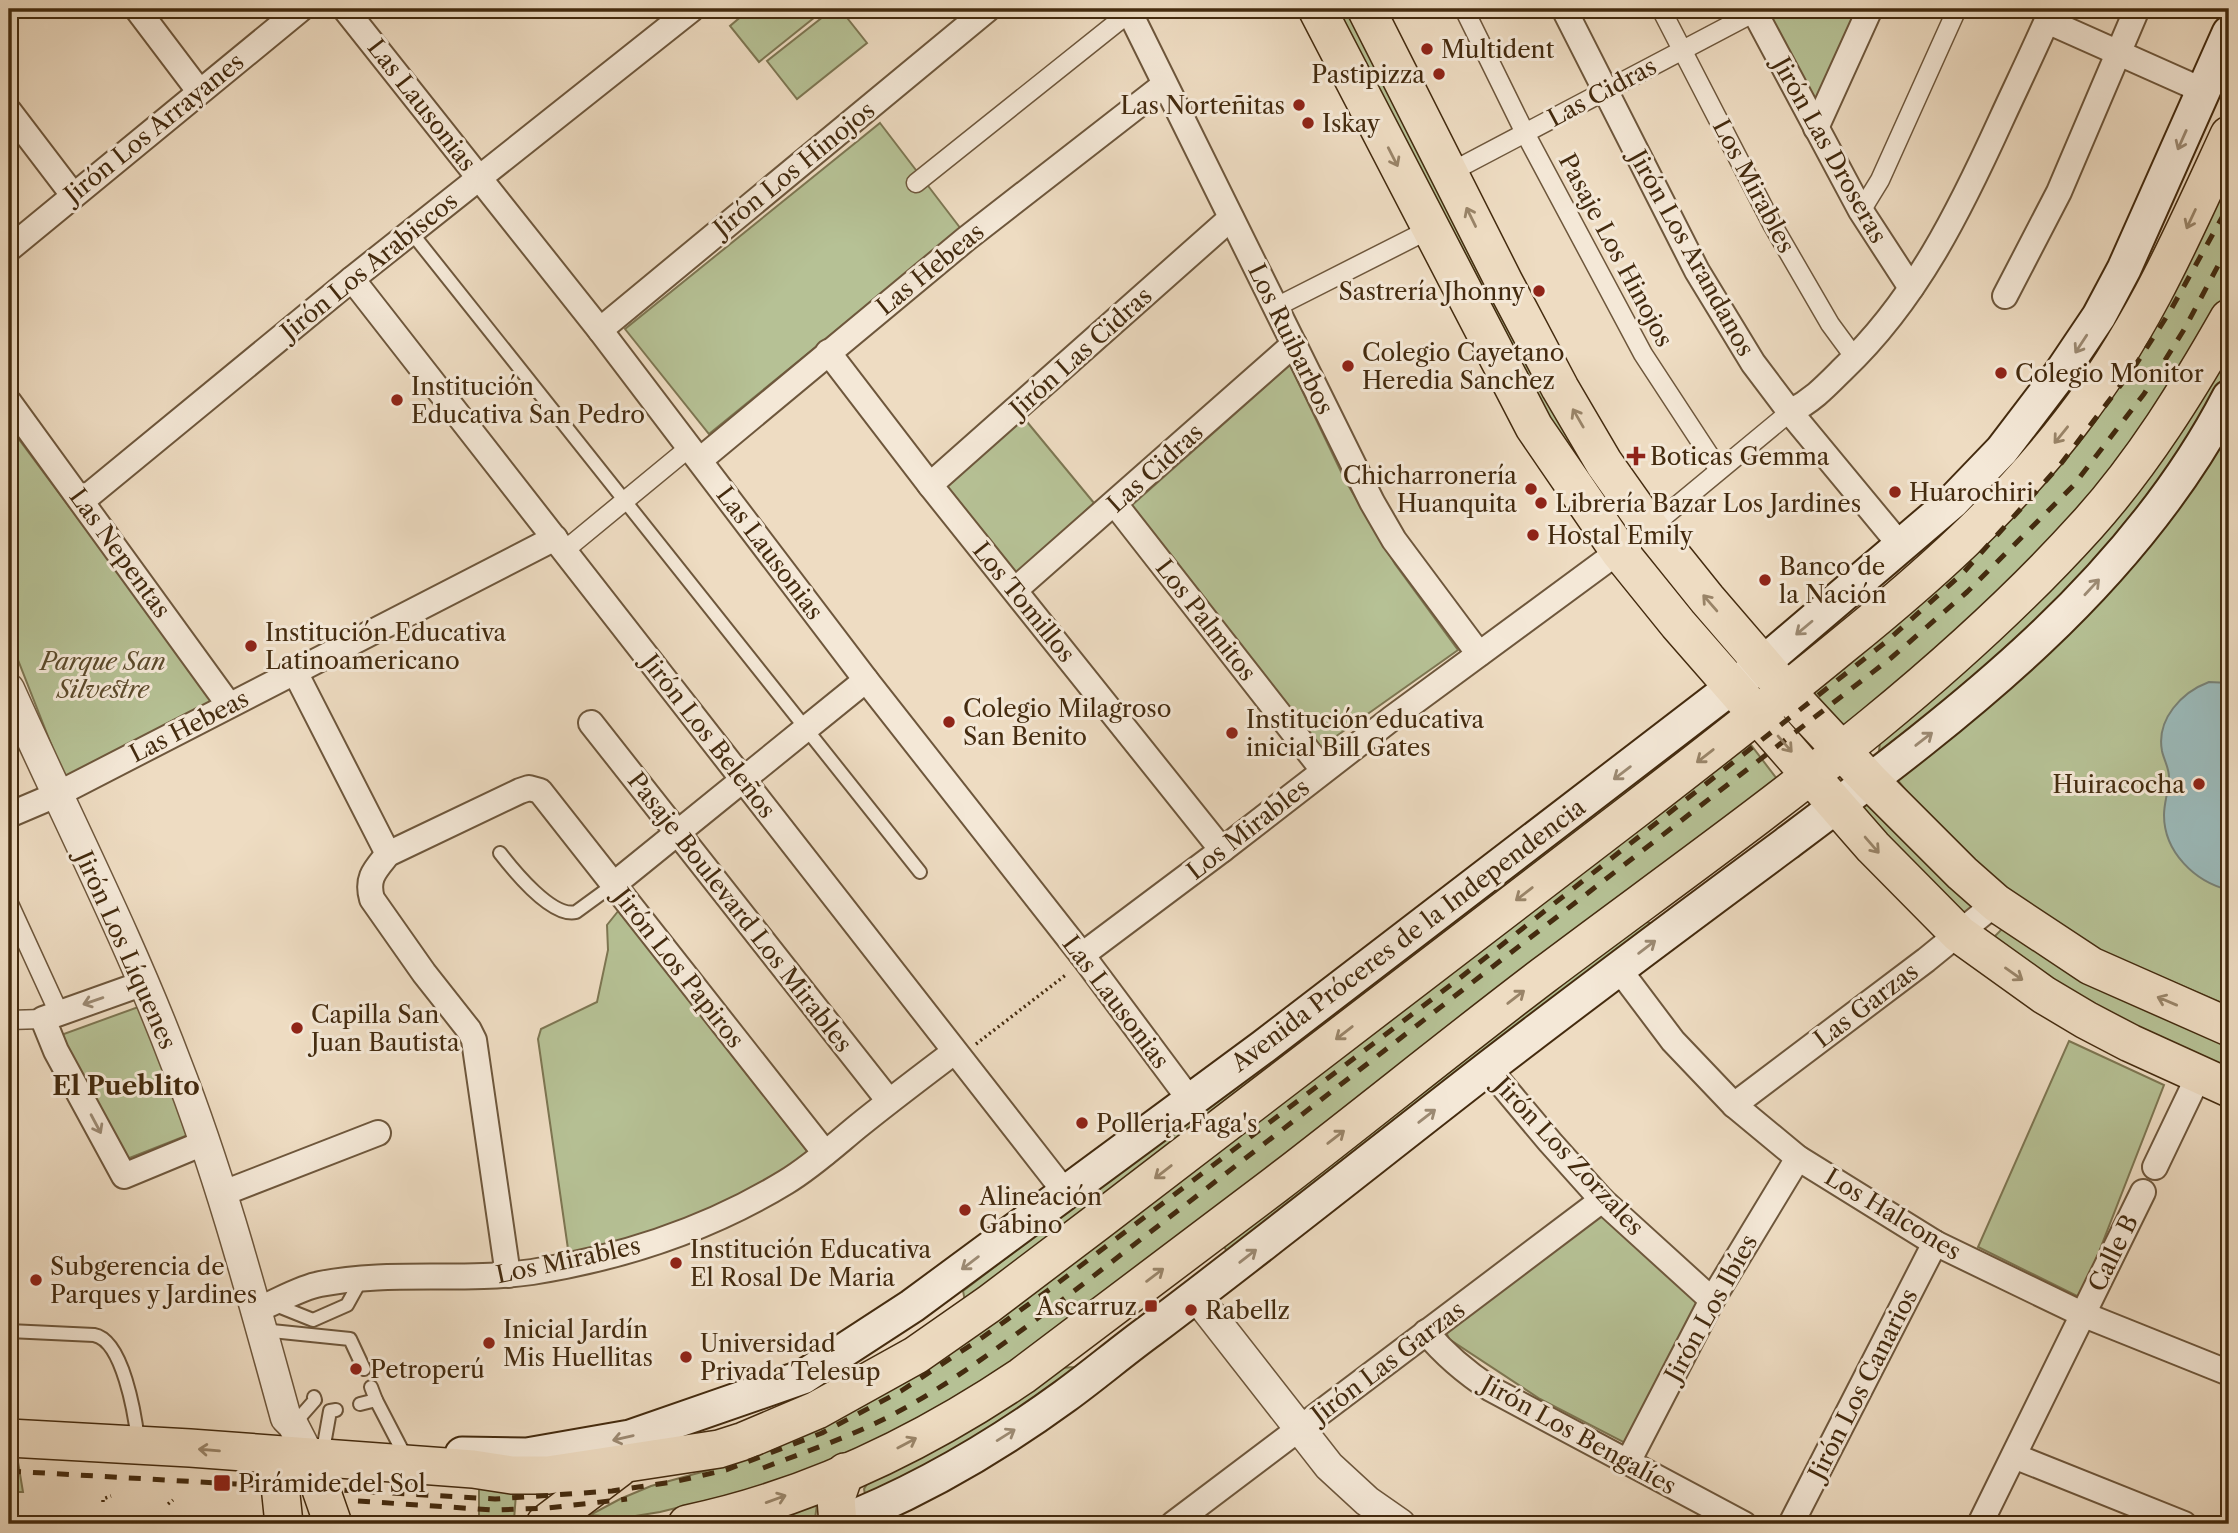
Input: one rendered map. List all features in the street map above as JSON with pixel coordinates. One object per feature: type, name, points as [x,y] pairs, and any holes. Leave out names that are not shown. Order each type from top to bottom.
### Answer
[{"type":"main road","points":[[1317,9],[1534,427],[1619,551],[1678,624],[1749,675],[1787,692],[1870,781],[1996,903],[2091,966],[2229,1027]]},
{"type":"main road","points":[[1366,9],[1560,388],[1604,463],[1700,592],[1749,675],[1759,714],[1903,879],[1959,934],[2054,1001],[2130,1043],[2214,1082]]},
{"type":"main road","name":"Avenida Próceres de la Independencia","points":[[9,1438],[139,1445],[297,1443],[403,1452],[506,1455],[550,1452],[629,1437],[803,1377],[912,1306],[1190,1100],[1749,675],[1952,502],[2002,450],[2068,363],[2099,316],[2124,270],[2229,33]]},
{"type":"main road","name":"Avenida Próceres de la Independencia","points":[[297,1443],[512,1475],[548,1475],[626,1464],[744,1441],[817,1410],[916,1355],[1096,1223],[1759,714],[1961,544],[2059,437],[2134,331],[2168,270],[2229,135]]},
{"type":"main road","points":[[687,1524],[762,1504],[845,1472],[924,1435],[1022,1376],[1274,1186],[1533,983],[1811,774],[1957,654],[2023,594],[2089,523],[2129,474],[2200,369],[2229,318]]},
{"type":"main road","points":[[845,1472],[836,1498],[837,1524],[913,1488],[994,1443],[1064,1396],[1618,968],[1870,781],[2003,673],[2087,593],[2152,518],[2211,432],[2229,397]]},
{"type":"main road","points":[[545,1524],[626,1464],[749,1409],[803,1377]]},
{"type":"main road","points":[[284,1524],[297,1443]]},
{"type":"main road","points":[[297,1443],[333,1524]]},
{"type":"street","points":[[137,9],[199,91]]},
{"type":"street","name":"Jirón Los Arrayanes","points":[[9,249],[301,9]]},
{"type":"street","name":"Las Lausonias","points":[[345,9],[600,330],[866,680],[1084,957],[1190,1100]]},
{"type":"street","name":"Jirón Los Arabiscos","points":[[82,501],[352,279],[692,9]]},
{"type":"street","name":"Jirón Los Hinojos","points":[[600,330],[988,9]]},
{"type":"street","name":"Pasaje Los Hinojos","points":[[1464,9],[1525,133],[1643,354],[1719,470]]},
{"type":"street","name":"Jirón Los Arandanos","points":[[1564,9],[1697,271],[1753,363],[1901,546]]},
{"type":"street","name":"Los Mirables","points":[[1661,9],[1772,224],[1830,324],[1855,358]]},
{"type":"street","points":[[1816,128],[1870,9]]},
{"type":"street","points":[[1861,211],[1880,180],[1957,9]]},
{"type":"street","points":[[2006,296],[2059,192],[2137,9]]},
{"type":"street","points":[[916,183],[1129,10]]},
{"type":"street","name":"Los Ruibarbos","points":[[1129,10],[1356,470],[1394,540],[1479,654]]},
{"type":"street","name":"Las Cidras","points":[[1449,173],[1754,10]]},
{"type":"street","name":"Jirón Las Droseras","points":[[1754,10],[1861,211],[1911,288]]},
{"type":"street","points":[[1650,528],[1790,412],[1809,402],[1880,330],[1940,246],[1966,197],[2049,15],[2204,91]]},
{"type":"street","name":"Las Hebeas","points":[[695,453],[828,352],[966,239],[1164,85]]},
{"type":"street","points":[[9,111],[73,195]]},
{"type":"street","name":"Jirón Las Cidras","points":[[930,485],[1231,218]]},
{"type":"street","points":[[1276,307],[1430,229]]},
{"type":"street","name":"Jirón Los Beleños","points":[[352,279],[1065,1192]]},
{"type":"street","name":"Las Cidras","points":[[1015,590],[1294,344]]},
{"type":"street","name":"Los Tomillos","points":[[828,352],[930,485],[1222,850]]},
{"type":"street","name":"Las Nepentas","points":[[9,402],[229,705]]},
{"type":"street","points":[[560,544],[695,453]]},
{"type":"street","name":"Los Palmitos","points":[[1115,504],[1323,769]]},
{"type":"street","name":"Los Mirables","points":[[1084,957],[1323,769],[1650,528]]},
{"type":"street","name":"Las Hebeas","points":[[9,816],[56,795],[295,672],[560,544]]},
{"type":"street","points":[[295,672],[388,854],[373,873],[368,887],[372,900],[474,1040],[508,1275]]},
{"type":"street","points":[[613,885],[866,680]]},
{"type":"street","name":"Jirón Los Líquenes","points":[[9,689],[144,983],[206,1142],[263,1315],[297,1443]]},
{"type":"street","name":"Pasaje Boulevard Los Mirables","points":[[591,723],[889,1101]]},
{"type":"street","name":"Jirón Los Papiros","points":[[388,854],[529,788],[540,791],[825,1153]]},
{"type":"street","points":[[1903,879],[1930,860],[1962,873]]},
{"type":"street","name":"Las Garzas","points":[[1734,1105],[1996,903]]},
{"type":"street","points":[[9,904],[51,1016],[56,1051],[124,1176],[206,1142]]},
{"type":"street","name":"Los Halcones","points":[[1618,968],[1673,1041],[1734,1105],[1798,1158],[1935,1243],[2082,1314],[2229,1373]]},
{"type":"street","points":[[9,1020],[51,1016],[144,983]]},
{"type":"street","name":"Los Mirables","points":[[263,1315],[317,1284],[362,1278],[487,1278],[508,1275],[590,1261],[638,1248],[690,1229],[787,1182],[889,1101],[956,1055]]},
{"type":"street","name":"Jirón Los Zorzales","points":[[1488,1068],[1602,1200],[1712,1300]]},
{"type":"street","points":[[2155,1167],[2214,1082]]},
{"type":"street","points":[[221,1194],[378,1133]]},
{"type":"street","name":"Jirón Los Ibíes","points":[[1628,1462],[1712,1300],[1798,1158]]},
{"type":"street","name":"Calle B","points":[[1980,1524],[2143,1192]]},
{"type":"street","name":"Jirón Las Garzas","points":[[1173,1524],[1602,1200]]},
{"type":"street","name":"Jirón Los Canarios","points":[[1791,1524],[1935,1243]]},
{"type":"street","points":[[1196,1296],[1329,1466],[1367,1501],[1399,1524]]},
{"type":"street","name":"Jirón Los Bengalíes","points":[[1426,1332],[1447,1356],[1469,1375],[1744,1524]]},
{"type":"street","points":[[2014,1456],[2184,1524]]},
{"type":"lane","points":[[411,232],[920,872]]},
{"type":"lane","points":[[500,853],[518,876],[555,908],[570,913],[576,912],[613,885]]},
{"type":"lane","points":[[263,1315],[313,1320],[346,1305],[362,1278]]},
{"type":"lane","points":[[263,1315],[302,1340],[350,1339],[364,1369]]},
{"type":"lane","points":[[302,1340],[313,1320]]},
{"type":"lane","points":[[9,1331],[94,1335],[102,1336],[109,1342],[133,1404],[139,1445]]},
{"type":"lane","points":[[371,1387],[403,1452]]},
{"type":"lane","points":[[315,1398],[333,1410],[297,1443],[315,1398]]},
{"type":"lane","points":[[360,1404],[376,1400]]},
{"type":"path","points":[[956,1055],[1084,957]]},
{"type":"path","points":[[103,1502],[103,1499],[111,1496]]},
{"type":"path","points":[[168,1504],[173,1500]]},
{"type":"green space","points":[[750,9],[825,9],[759,62],[730,26]]},
{"type":"green space","points":[[833,9],[840,9],[867,43],[797,99],[767,61]]},
{"type":"green space","points":[[1332,9],[1356,9],[1627,513],[1617,520],[1555,434]]},
{"type":"green space","points":[[1765,9],[1862,9],[1816,110]]},
{"type":"green space","points":[[880,123],[961,229],[709,434],[625,329]]},
{"type":"green space","points":[[2229,161],[2229,290],[2148,425],[2083,509],[1968,627],[1844,734],[1807,691],[1965,555]]},
{"type":"green space","points":[[2229,336],[2229,384],[2091,578],[1878,758],[1880,743],[1999,640],[2062,578],[2143,482]]},
{"type":"green space","points":[[1290,365],[1345,480],[1395,564],[1458,650],[1321,747],[1131,506]]},
{"type":"green space","points":[[1023,417],[1094,503],[1015,576],[943,487]]},
{"type":"green space","points":[[2229,418],[2229,1006],[2082,943],[2027,910],[1936,828],[1897,779]]},
{"type":"green space","name":"Parque San Silvestre","points":[[9,426],[211,697],[212,704],[70,778],[62,772],[9,637]]},
{"type":"green space","points":[[1721,711],[1728,720],[965,1301],[963,1291]]},
{"type":"green space","points":[[1745,737],[1780,783],[1095,1308],[935,1416],[774,1484],[660,1512],[623,1518],[590,1515],[651,1486],[738,1462],[830,1421]]},
{"type":"green space","points":[[1873,799],[1979,904],[1962,915],[1857,809]]},
{"type":"green space","points":[[619,910],[810,1155],[772,1182],[673,1226],[569,1256],[538,1039],[541,1029],[597,1002],[608,950],[607,925]]},
{"type":"green space","points":[[1637,920],[1660,925],[1044,1400],[869,1497],[865,1494],[864,1489],[869,1481],[1060,1368],[1075,1367],[1197,1279],[1228,1253],[1223,1245]]},
{"type":"green space","points":[[2011,920],[2229,1037],[2229,1073],[2135,1035],[1991,940]]},
{"type":"green space","points":[[141,1006],[188,1135],[127,1159],[61,1035]]},
{"type":"green space","points":[[2069,1041],[2164,1085],[2081,1298],[1978,1247]]},
{"type":"green space","points":[[1604,1212],[1629,1241],[1700,1303],[1627,1444],[1540,1399],[1449,1339],[1446,1332]]},
{"type":"green space","points":[[9,1462],[18,1462],[23,1492],[9,1492]]},
{"type":"green space","points":[[479,1482],[516,1494],[514,1520],[509,1524],[479,1524]]},
{"type":"green space","points":[[818,1497],[815,1519],[808,1522],[789,1525],[737,1524]]},
{"type":"water","name":"Huiracocha","points":[[2209,682],[2229,683],[2229,890],[2193,873],[2176,853],[2165,829],[2169,777],[2162,751],[2163,728],[2173,708],[2189,692]]},
{"type":"railway","points":[[9,1471],[495,1499],[612,1491],[673,1482],[726,1470],[822,1433],[901,1391],[1050,1289],[1456,981],[1887,641],[1963,573],[2060,465],[2133,369],[2169,313],[2229,205]]},
{"type":"railway","points":[[763,1468],[878,1422],[928,1395],[1000,1346],[1891,658],[1967,592],[2073,486],[2144,394],[2185,328],[2229,245]]},
{"type":"railway","points":[[358,1501],[494,1510],[548,1508],[627,1499]]},
{"type":"place","name":"Multident","points":[[1427,49]]},
{"type":"place","name":"Pastipizza","points":[[1439,74]]},
{"type":"place","name":"Las Norteñitas","points":[[1299,105]]},
{"type":"place","name":"Iskay","points":[[1308,123]]},
{"type":"place","name":"Sastrería Jhonny","points":[[1539,291]]},
{"type":"place","name":"Colegio Cayetano Heredia Sanchez","points":[[1348,366]]},
{"type":"place","name":"Colegio Monitor","points":[[2001,373]]},
{"type":"place","name":"Institución Educativa San Pedro","points":[[397,400]]},
{"type":"place","name":"Boticas Gemma","points":[[1636,456]]},
{"type":"place","name":"Chicharronería Huanquita","points":[[1531,489]]},
{"type":"place","name":"Huarochiri","points":[[1895,492]]},
{"type":"place","name":"Librería Bazar Los Jardines","points":[[1541,503]]},
{"type":"place","name":"Hostal Emily","points":[[1533,535]]},
{"type":"place","name":"Banco de la Nación","points":[[1765,580]]},
{"type":"place","name":"Institución Educativa Latinoamericano","points":[[251,646]]},
{"type":"place","name":"Colegio Milagroso San Benito","points":[[949,722]]},
{"type":"place","name":"Institución educativa inicial Bill Gates","points":[[1232,733]]},
{"type":"place","name":"Huiracocha","points":[[2199,784]]},
{"type":"place","name":"Capilla San Juan Bautista","points":[[297,1028]]},
{"type":"place","name":"Pollerįa Faga's","points":[[1082,1123]]},
{"type":"place","name":"Alineación Gabino","points":[[965,1210]]},
{"type":"place","name":"Institución Educativa El Rosal De Maria","points":[[676,1263]]},
{"type":"place","name":"Subgerencia de Parques y Jardines","points":[[36,1280]]},
{"type":"place","name":"Ascarruz","points":[[1151,1306]]},
{"type":"place","name":"Rabellz","points":[[1191,1310]]},
{"type":"place","name":"Inicial Jardín Mis Huellitas","points":[[489,1343]]},
{"type":"place","name":"Universidad Privada Telesup","points":[[686,1357]]},
{"type":"place","name":"Petroperú","points":[[356,1369]]},
{"type":"place","name":"Pirámide del Sol","points":[[222,1483]]},
{"type":"district","name":"El Pueblito","points":[[126,1086]]}]
